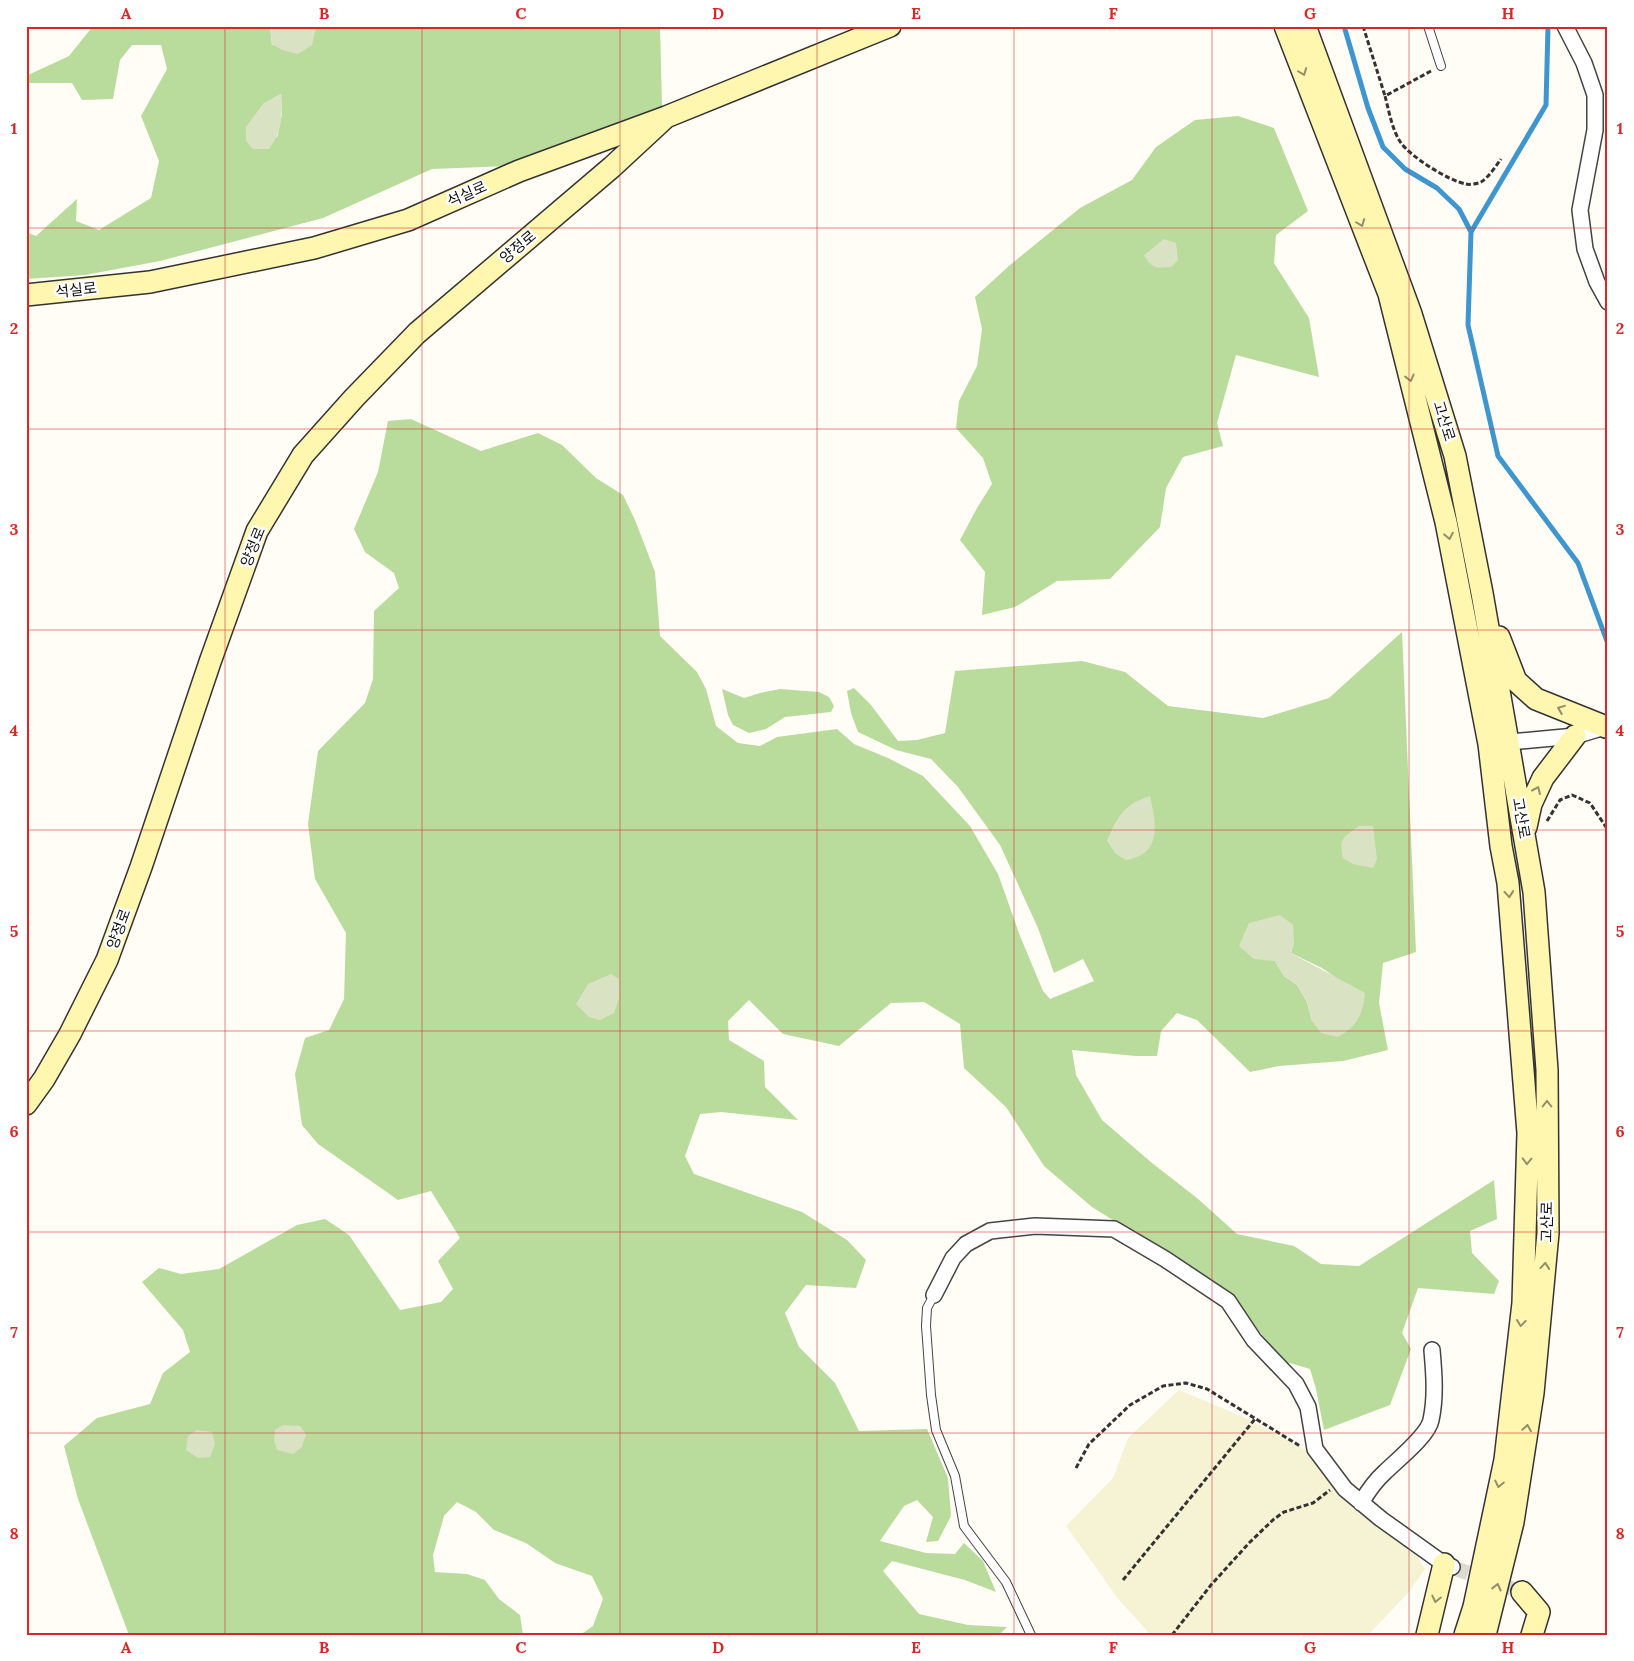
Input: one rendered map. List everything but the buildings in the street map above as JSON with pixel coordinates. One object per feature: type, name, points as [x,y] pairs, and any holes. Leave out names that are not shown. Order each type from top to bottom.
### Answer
[{"type":"street","name":"고산로","points":[[1285,26],[1389,294],[1499,743],[1526,831],[1534,892],[1547,1070],[1548,1233],[1532,1402],[1513,1522],[1485,1635]]},
{"type":"street","name":"고산로","points":[[1305,26],[1414,323],[1455,456],[1482,593],[1499,743],[1501,846],[1508,883],[1528,1133],[1523,1303],[1504,1460],[1474,1607],[1465,1635]]},
{"type":"street","points":[[1565,26],[1584,63],[1595,95],[1595,130],[1580,210],[1585,249],[1597,282],[1608,302]]},
{"type":"street","name":"석실로","points":[[26,295],[150,282],[314,248],[408,220],[519,171],[666,117],[885,27]]},
{"type":"street","name":"양정로","points":[[26,1104],[44,1079],[66,1041],[107,960],[257,532],[303,455],[354,398],[417,333],[612,166],[666,117]]},
{"type":"street","points":[[590,144],[607,156],[612,166]]},
{"type":"street","points":[[1482,593],[1516,681],[1536,699],[1607,726]]},
{"type":"street","points":[[1499,743],[1575,736],[1607,726]]},
{"type":"street","points":[[1526,831],[1531,804],[1543,778],[1575,736]]},
{"type":"street","points":[[934,1295],[954,1258],[966,1244],[990,1231],[1035,1226],[1114,1229],[1165,1259],[1228,1301],[1254,1340],[1296,1384],[1308,1407],[1316,1449],[1345,1489],[1381,1519],[1449,1566],[1427,1635]]},
{"type":"street","points":[[1361,1503],[1371,1486],[1420,1438],[1431,1422],[1435,1379],[1432,1350]]},
{"type":"street","points":[[1522,1592],[1539,1612],[1532,1635]]},
{"type":"lane","points":[[1428,26],[1441,66]]},
{"type":"lane","points":[[934,1295],[928,1308],[926,1326],[931,1395],[936,1430],[955,1476],[964,1526],[1006,1582],[1031,1635]]},
{"type":"path","points":[[1363,26],[1396,133],[1401,143],[1416,156],[1450,179],[1467,185],[1481,182],[1501,159]]},
{"type":"path","points":[[1385,96],[1441,66]]},
{"type":"path","points":[[1526,831],[1545,825],[1560,800],[1572,795],[1590,803],[1608,830]]},
{"type":"path","points":[[1076,1468],[1089,1444],[1130,1405],[1163,1386],[1186,1383],[1207,1389],[1302,1448],[1316,1449]]},
{"type":"path","points":[[1123,1580],[1254,1418]]},
{"type":"path","points":[[1172,1635],[1210,1585],[1274,1519],[1284,1512],[1313,1503],[1341,1483]]},
{"type":"shaded area","points":[[1179,1390],[1248,1419],[1311,1453],[1413,1550],[1425,1569],[1409,1592],[1368,1635],[1151,1635],[1119,1600],[1066,1526],[1113,1478],[1128,1438]]},
{"type":"green space","points":[[93,26],[270,26],[272,45],[316,28],[316,26],[660,26],[662,107],[512,166],[432,169],[323,218],[160,261],[85,275],[26,279],[26,232],[36,236],[77,199],[76,221],[99,230],[151,198],[159,161],[141,116],[167,69],[161,45],[132,45],[120,60],[113,99],[82,100],[72,83],[26,83],[28,75],[69,56]],"holes":[[[281,94],[282,114],[277,138],[263,104]]]},
{"type":"green space","points":[[270,26],[316,26],[312,45],[298,54],[282,50],[272,44]]},
{"type":"green space","points":[[281,94],[282,116],[277,136],[269,149],[253,149],[246,141],[246,127],[263,104]]},
{"type":"green space","points":[[1238,116],[1274,128],[1308,211],[1276,235],[1274,263],[1309,318],[1319,377],[1236,355],[1217,423],[1223,446],[1183,457],[1166,488],[1160,527],[1110,579],[1057,581],[1015,607],[982,615],[985,572],[960,540],[992,484],[983,458],[956,428],[959,401],[977,366],[982,329],[975,297],[1010,265],[1080,208],[1132,180],[1156,147],[1195,120]]},
{"type":"green space","points":[[1164,239],[1176,243],[1178,260],[1171,267],[1155,267],[1149,263],[1144,255]]},
{"type":"green space","points":[[411,419],[481,451],[538,433],[562,445],[596,478],[623,495],[655,572],[660,636],[697,672],[706,689],[716,726],[738,743],[760,746],[777,737],[837,729],[854,744],[888,758],[923,776],[970,826],[998,874],[1020,936],[1043,991],[1050,999],[1094,981],[1083,959],[1054,973],[1038,928],[1000,845],[958,787],[931,759],[896,750],[858,732],[851,713],[847,691],[854,688],[871,705],[898,741],[917,740],[945,733],[955,671],[1082,661],[1125,672],[1168,706],[1263,718],[1329,698],[1402,632],[1416,952],[1383,963],[1379,1003],[1388,1050],[1343,1061],[1279,1066],[1250,1072],[1197,1020],[1177,1013],[1161,1031],[1157,1056],[1072,1050],[1076,1075],[1102,1120],[1152,1163],[1197,1198],[1237,1234],[1294,1246],[1321,1264],[1359,1266],[1494,1180],[1497,1219],[1470,1231],[1472,1253],[1499,1281],[1494,1294],[1418,1288],[1402,1333],[1411,1349],[1390,1405],[1324,1430],[1310,1369],[1283,1361],[1231,1296],[1092,1207],[1044,1166],[1006,1107],[964,1068],[960,1024],[924,1002],[891,1003],[839,1046],[783,1034],[749,1000],[728,1021],[729,1040],[764,1061],[765,1087],[798,1120],[721,1112],[700,1114],[685,1156],[694,1174],[802,1212],[847,1240],[866,1260],[856,1288],[806,1285],[785,1313],[799,1347],[835,1383],[859,1431],[927,1429],[948,1478],[951,1516],[938,1541],[926,1542],[933,1517],[917,1500],[904,1506],[880,1541],[926,1553],[955,1554],[964,1543],[983,1561],[996,1592],[965,1580],[892,1561],[883,1571],[919,1614],[968,1625],[1007,1627],[999,1635],[580,1635],[593,1626],[603,1599],[592,1576],[555,1563],[526,1543],[494,1530],[476,1512],[457,1502],[444,1516],[433,1555],[435,1572],[467,1574],[485,1580],[499,1599],[520,1615],[523,1635],[129,1635],[78,1499],[64,1446],[97,1418],[150,1404],[163,1373],[190,1352],[183,1330],[142,1282],[159,1268],[181,1274],[219,1269],[297,1225],[325,1219],[349,1235],[400,1310],[441,1302],[453,1289],[438,1261],[460,1238],[431,1191],[398,1200],[318,1144],[302,1125],[295,1074],[305,1038],[329,1030],[344,999],[346,933],[315,879],[308,824],[318,751],[365,703],[373,679],[374,611],[399,588],[394,573],[365,552],[354,529],[378,472],[388,421]],"holes":[[[1294,942],[1291,953],[1322,968],[1339,980],[1352,986],[1312,1021],[1307,1002],[1297,985],[1284,976],[1275,961]]]},
{"type":"green space","points":[[722,689],[744,698],[780,689],[819,692],[829,697],[834,706],[831,712],[785,717],[766,729],[749,733],[733,725],[728,715]]},
{"type":"green space","points":[[1150,796],[1155,827],[1151,844],[1138,857],[1126,860],[1116,854],[1107,841],[1122,812],[1133,803]]},
{"type":"green space","points":[[1359,826],[1373,826],[1377,859],[1373,868],[1353,864],[1343,858],[1342,842],[1349,833]]},
{"type":"green space","points":[[1280,915],[1293,925],[1294,942],[1291,953],[1365,993],[1362,1008],[1355,1024],[1338,1037],[1321,1033],[1312,1021],[1307,1002],[1297,985],[1284,976],[1275,961],[1254,959],[1239,946],[1249,923]]},
{"type":"green space","points":[[611,974],[619,979],[619,998],[614,1013],[600,1020],[589,1017],[576,1004],[588,984]]},
{"type":"green space","points":[[283,1425],[300,1426],[306,1434],[302,1447],[293,1454],[277,1450],[274,1440],[275,1430]]},
{"type":"green space","points":[[197,1430],[212,1432],[215,1444],[210,1457],[198,1458],[186,1450],[188,1436]]},
{"type":"waterway","points":[[1344,26],[1368,108],[1383,147],[1405,169],[1437,188],[1459,209],[1471,232],[1468,325],[1498,456],[1578,563],[1608,644]]},
{"type":"waterway","points":[[1471,232],[1546,105],[1548,26]]},
{"type":"tunnel","points":[[1454,1568],[1522,1592]]}]
